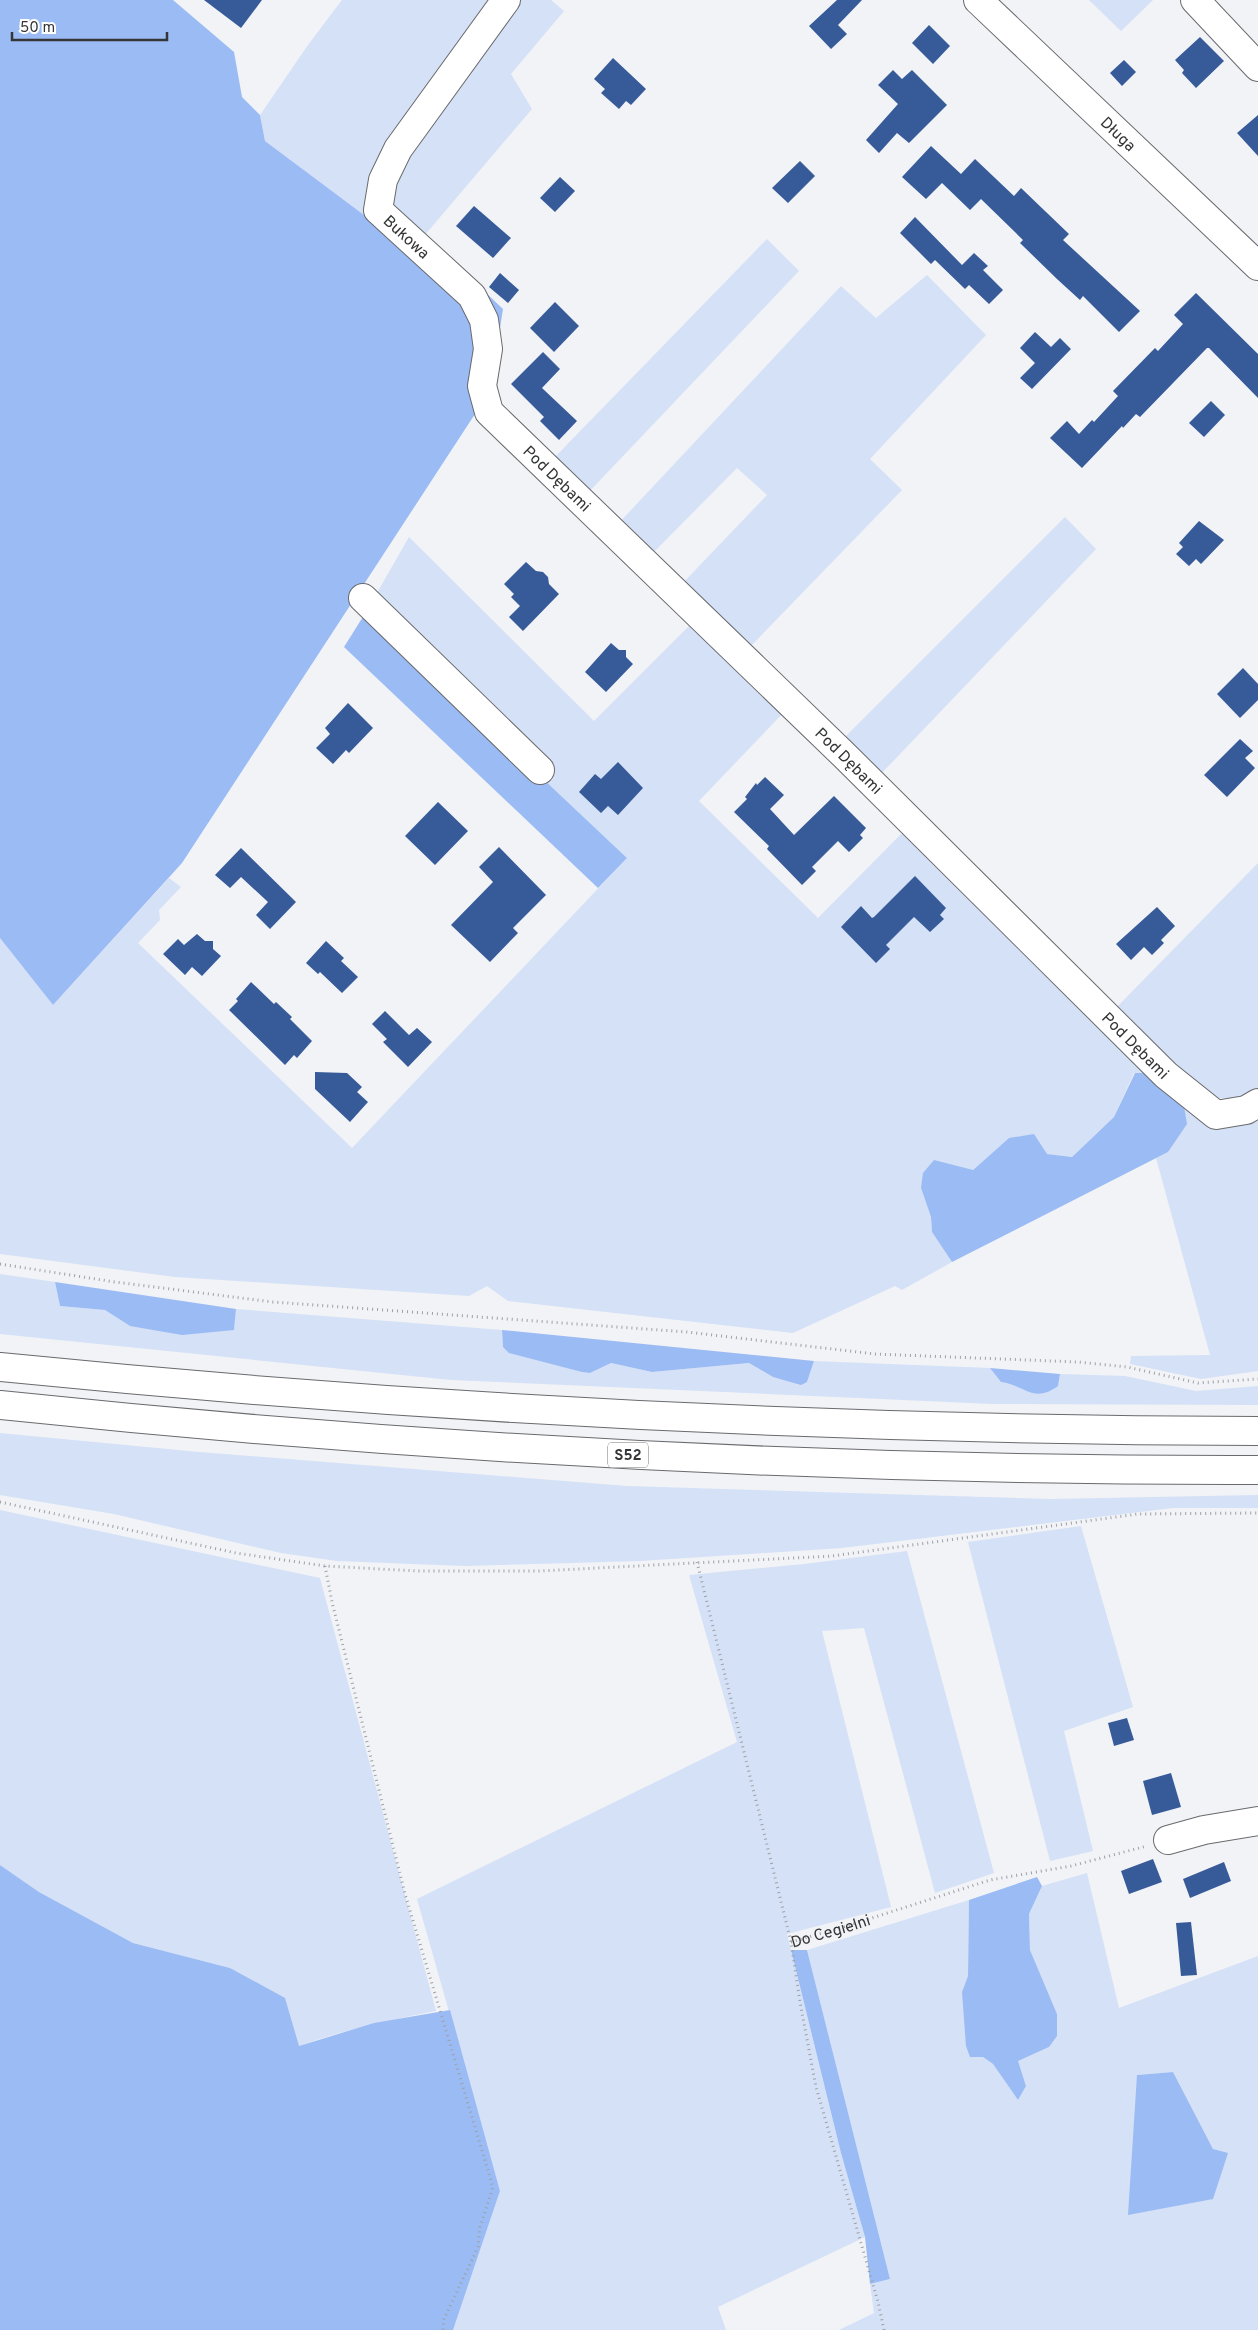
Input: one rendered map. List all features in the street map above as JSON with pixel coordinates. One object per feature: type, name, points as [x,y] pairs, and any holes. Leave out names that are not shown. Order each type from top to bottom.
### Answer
[{"type":"main road","name":"Bukowa","points":[[486,401],[482,386],[488,349],[484,320],[472,296],[378,210],[383,180],[398,149],[506,0]]},
{"type":"main road","name":"Długa","points":[[978,0],[1258,266]]},
{"type":"main road","points":[[1194,0],[1258,67]]},
{"type":"main road","name":"Pod Dębami","points":[[486,401],[490,412],[838,748],[1166,1075],[1216,1115],[1246,1110],[1258,1104]]},
{"type":"main road","points":[[363,598],[540,770]]},
{"type":"main road","points":[[0,1367],[179,1385],[394,1401],[782,1422],[981,1428],[1258,1431]]},
{"type":"main road","name":"S52","points":[[0,1405],[249,1430],[573,1453],[842,1464],[1258,1470]]},
{"type":"main road","points":[[1168,1840],[1204,1830],[1258,1821]]},
{"type":"path","points":[[0,1264],[114,1282],[273,1302],[659,1330],[875,1354],[1078,1362],[1127,1367],[1198,1384],[1258,1379]]},
{"type":"path","points":[[0,1502],[236,1553],[326,1566],[418,1572],[538,1571],[832,1556],[1138,1514],[1258,1514]]},
{"type":"path","points":[[696,1562],[791,1942]]},
{"type":"path","points":[[326,1566],[332,1602],[405,1894],[493,2187],[480,2228],[478,2248],[444,2319],[442,2330]]},
{"type":"path","name":"Do Cegielni","points":[[884,2330],[878,2302],[816,2087],[791,1942],[990,1880],[1071,1866],[1168,1840]]},
{"type":"shaded area","points":[[0,0],[173,0],[234,52],[242,97],[260,115],[265,141],[364,215],[382,195],[503,309],[490,391],[182,863],[53,1005],[0,938]]},
{"type":"shaded area","points":[[342,0],[551,0],[564,11],[511,74],[532,109],[424,236],[383,195],[364,215],[265,141],[260,115],[308,45]]},
{"type":"shaded area","points":[[1089,0],[1153,0],[1121,31]]},
{"type":"shaded area","points":[[767,239],[799,271],[585,496],[553,459]]},
{"type":"shaded area","points":[[927,275],[986,335],[870,459],[902,490],[748,649],[680,586],[767,495],[737,468],[649,557],[616,526],[841,286],[876,318]]},
{"type":"shaded area","points":[[1065,517],[1096,549],[878,777],[841,741]]},
{"type":"shaded area","points":[[409,537],[594,721],[696,619],[786,710],[699,801],[818,918],[906,829],[1152,1073],[1134,1073],[1114,1117],[1072,1157],[1047,1154],[1009,1138],[973,1170],[921,1188],[931,1217],[932,1232],[952,1262],[902,1290],[895,1286],[793,1333],[508,1301],[487,1286],[469,1296],[175,1277],[0,1254],[0,938],[53,1005],[169,878],[181,887],[159,910],[160,920],[138,943],[352,1148],[627,858],[366,612]]},
{"type":"shaded area","points":[[366,612],[627,858],[598,888],[344,647]]},
{"type":"shaded area","points":[[1258,863],[1258,1091],[1245,1098],[1215,1098],[1173,1066],[1114,1010]]},
{"type":"shaded area","points":[[1135,1073],[1152,1073],[1184,1106],[1187,1124],[1168,1152],[952,1262],[932,1232],[931,1217],[921,1188],[923,1173],[934,1160],[973,1170],[1009,1138],[1034,1134],[1047,1154],[1072,1157],[1114,1117]]},
{"type":"shaded area","points":[[1184,1106],[1258,1110],[1258,1371],[1201,1379],[1130,1364],[1131,1356],[1210,1355],[1156,1158],[1168,1152]]},
{"type":"shaded area","points":[[0,1274],[55,1282],[60,1306],[105,1310],[130,1326],[234,1330],[236,1309],[502,1330],[503,1347],[590,1373],[611,1363],[652,1372],[749,1363],[773,1377],[807,1382],[814,1361],[990,1368],[1001,1382],[1058,1386],[1060,1374],[1125,1376],[1196,1391],[1258,1386],[1258,1405],[993,1404],[451,1380],[0,1334]]},
{"type":"shaded area","points":[[55,1282],[236,1309],[234,1330],[182,1335],[130,1326],[105,1310],[60,1306]]},
{"type":"shaded area","points":[[502,1330],[814,1361],[807,1382],[801,1385],[773,1377],[749,1363],[652,1372],[611,1363],[590,1373],[509,1353],[503,1347]]},
{"type":"shaded area","points":[[990,1368],[1060,1374],[1058,1386],[1042,1393],[1029,1392],[1001,1382]]},
{"type":"shaded area","points":[[0,1433],[199,1452],[627,1486],[1050,1499],[1258,1495],[1258,1508],[1173,1508],[842,1548],[640,1561],[465,1566],[337,1561],[281,1553],[114,1514],[0,1495]]},
{"type":"shaded area","points":[[0,1510],[320,1578],[436,2011],[367,2026],[299,2046],[230,1968],[133,1943],[39,1892],[0,1865]]},
{"type":"shaded area","points":[[1081,1526],[1133,1707],[1064,1731],[1093,1851],[1050,1861],[968,1542]]},
{"type":"shaded area","points":[[907,1551],[994,1873],[935,1893],[864,1628],[822,1631],[891,1907],[787,1934],[841,2153],[865,2237],[718,2307],[726,2330],[453,2330],[500,2191],[417,1899],[737,1742],[689,1575],[804,1564]]},
{"type":"shaded area","points":[[0,1865],[39,1892],[133,1943],[230,1968],[285,1998],[299,2046],[374,2023],[450,2010],[500,2191],[453,2330],[0,2330]]},
{"type":"shaded area","points":[[1087,1873],[1119,2008],[1258,1956],[1258,2330],[839,2330],[874,2313],[870,2284],[890,2279],[807,1950],[969,1900],[968,1976],[962,1992],[983,2057],[993,2064],[1018,2100],[1026,2085],[1017,2061],[1049,2047],[1057,2014],[1030,1950],[1029,1914],[1042,1886]],"holes":[[[1173,2072],[1213,2149],[1137,2075]]]},
{"type":"shaded area","points":[[1037,1877],[1042,1886],[1029,1914],[1030,1950],[1057,2014],[1057,2036],[1049,2047],[1018,2061],[1026,2086],[1018,2100],[993,2064],[983,2057],[970,2057],[966,2046],[962,1992],[968,1976],[969,1900]]},
{"type":"shaded area","points":[[791,1950],[807,1950],[890,2279],[870,2284],[865,2237],[841,2153]]},
{"type":"shaded area","points":[[1173,2072],[1213,2149],[1228,2153],[1213,2199],[1128,2215],[1137,2075]]},
{"type":"building","points":[[204,0],[262,0],[241,28]]},
{"type":"building","points":[[837,0],[862,0],[838,25],[847,34],[831,49],[809,26]]},
{"type":"building","points":[[929,25],[950,46],[933,64],[912,43]]},
{"type":"building","points":[[1200,37],[1224,61],[1196,88],[1182,73],[1184,70],[1175,60]]},
{"type":"building","points":[[613,58],[646,89],[631,105],[626,101],[619,109],[601,93],[605,89],[594,79]]},
{"type":"building","points":[[1124,60],[1136,72],[1122,86],[1110,73]]},
{"type":"building","points":[[893,70],[902,79],[912,70],[947,105],[909,143],[897,133],[879,153],[866,140],[898,104],[878,85]]},
{"type":"building","points":[[1258,115],[1258,156],[1237,133]]},
{"type":"building","points":[[931,146],[961,174],[975,159],[1014,196],[1021,188],[1069,234],[1063,240],[1140,311],[1119,332],[1083,296],[1080,300],[1057,279],[1020,243],[1023,240],[981,199],[970,210],[942,183],[926,199],[902,177]]},
{"type":"building","points":[[800,161],[815,176],[788,203],[772,188]]},
{"type":"building","points":[[560,177],[575,191],[555,212],[540,198]]},
{"type":"building","points":[[474,206],[511,238],[493,258],[456,226]]},
{"type":"building","points":[[915,217],[962,265],[974,253],[988,266],[983,270],[1003,290],[989,304],[969,285],[965,289],[935,260],[931,264],[900,233]]},
{"type":"building","points":[[500,273],[519,290],[508,303],[489,287]]},
{"type":"building","points":[[1196,293],[1258,354],[1258,398],[1207,348],[1140,417],[1136,414],[1123,428],[1122,426],[1082,468],[1050,438],[1067,421],[1079,434],[1092,420],[1094,422],[1118,396],[1113,391],[1155,348],[1158,351],[1183,324],[1174,315]]},
{"type":"building","points":[[555,302],[579,326],[554,352],[530,328]]},
{"type":"building","points":[[1035,332],[1051,347],[1060,338],[1071,349],[1032,389],[1020,378],[1035,363],[1020,348]]},
{"type":"building","points":[[543,352],[560,369],[542,388],[577,421],[559,440],[540,421],[544,417],[511,384]]},
{"type":"building","points":[[1211,401],[1225,415],[1204,437],[1189,423]]},
{"type":"building","points":[[1199,521],[1224,540],[1201,564],[1196,559],[1189,566],[1176,554],[1183,547],[1179,543]]},
{"type":"building","points":[[526,562],[536,571],[543,572],[548,577],[549,584],[559,594],[523,631],[509,617],[520,606],[511,597],[514,594],[504,584]]},
{"type":"building","points":[[611,643],[619,650],[626,650],[626,657],[633,664],[606,692],[585,672]]},
{"type":"building","points":[[1243,668],[1258,684],[1258,700],[1240,718],[1217,694]]},
{"type":"building","points":[[348,703],[373,728],[349,753],[346,750],[333,764],[316,748],[330,734],[325,728]]},
{"type":"building","points":[[1240,739],[1253,751],[1245,758],[1255,768],[1227,797],[1204,775]]},
{"type":"building","points":[[618,762],[643,788],[618,815],[608,806],[601,813],[579,792],[595,774],[601,779]]},
{"type":"building","points":[[765,777],[784,795],[770,809],[794,835],[834,796],[866,828],[860,835],[863,838],[849,852],[838,841],[812,867],[816,871],[802,885],[767,849],[769,846],[734,812],[747,799],[745,797],[756,783],[757,785]]},
{"type":"building","points":[[438,802],[468,831],[435,865],[405,836]]},
{"type":"building","points":[[499,847],[546,895],[513,928],[518,933],[490,962],[451,925],[493,882],[479,867]]},
{"type":"building","points":[[241,848],[296,902],[270,929],[256,915],[268,902],[241,877],[230,888],[215,875]]},
{"type":"building","points":[[915,876],[946,908],[940,915],[944,919],[930,932],[914,917],[886,945],[890,949],[876,963],[841,927],[861,906],[872,918],[874,917]]},
{"type":"building","points":[[1157,907],[1175,926],[1161,940],[1164,943],[1152,955],[1144,947],[1131,960],[1116,944]]},
{"type":"building","points":[[197,934],[205,941],[213,941],[213,949],[221,956],[202,976],[192,967],[185,975],[163,954],[178,939],[184,945]]},
{"type":"building","points":[[326,941],[344,958],[341,961],[358,977],[342,993],[320,972],[318,974],[306,963]]},
{"type":"building","points":[[251,982],[274,1004],[276,1002],[292,1017],[290,1019],[312,1041],[297,1058],[294,1055],[285,1065],[229,1010],[238,1001],[236,999]]},
{"type":"building","points":[[385,1011],[409,1035],[417,1028],[432,1042],[408,1067],[383,1042],[387,1039],[372,1024]]},
{"type":"building","points":[[315,1072],[347,1073],[362,1087],[357,1092],[368,1102],[350,1122],[315,1089]]},
{"type":"building","points":[[1127,1718],[1134,1740],[1114,1746],[1108,1723]]},
{"type":"building","points":[[1171,1773],[1181,1807],[1152,1815],[1143,1781]]},
{"type":"building","points":[[1153,1859],[1162,1882],[1129,1894],[1121,1871]]},
{"type":"building","points":[[1224,1862],[1231,1881],[1190,1898],[1183,1879]]},
{"type":"building","points":[[1191,1922],[1197,1975],[1181,1976],[1176,1923]]}]
